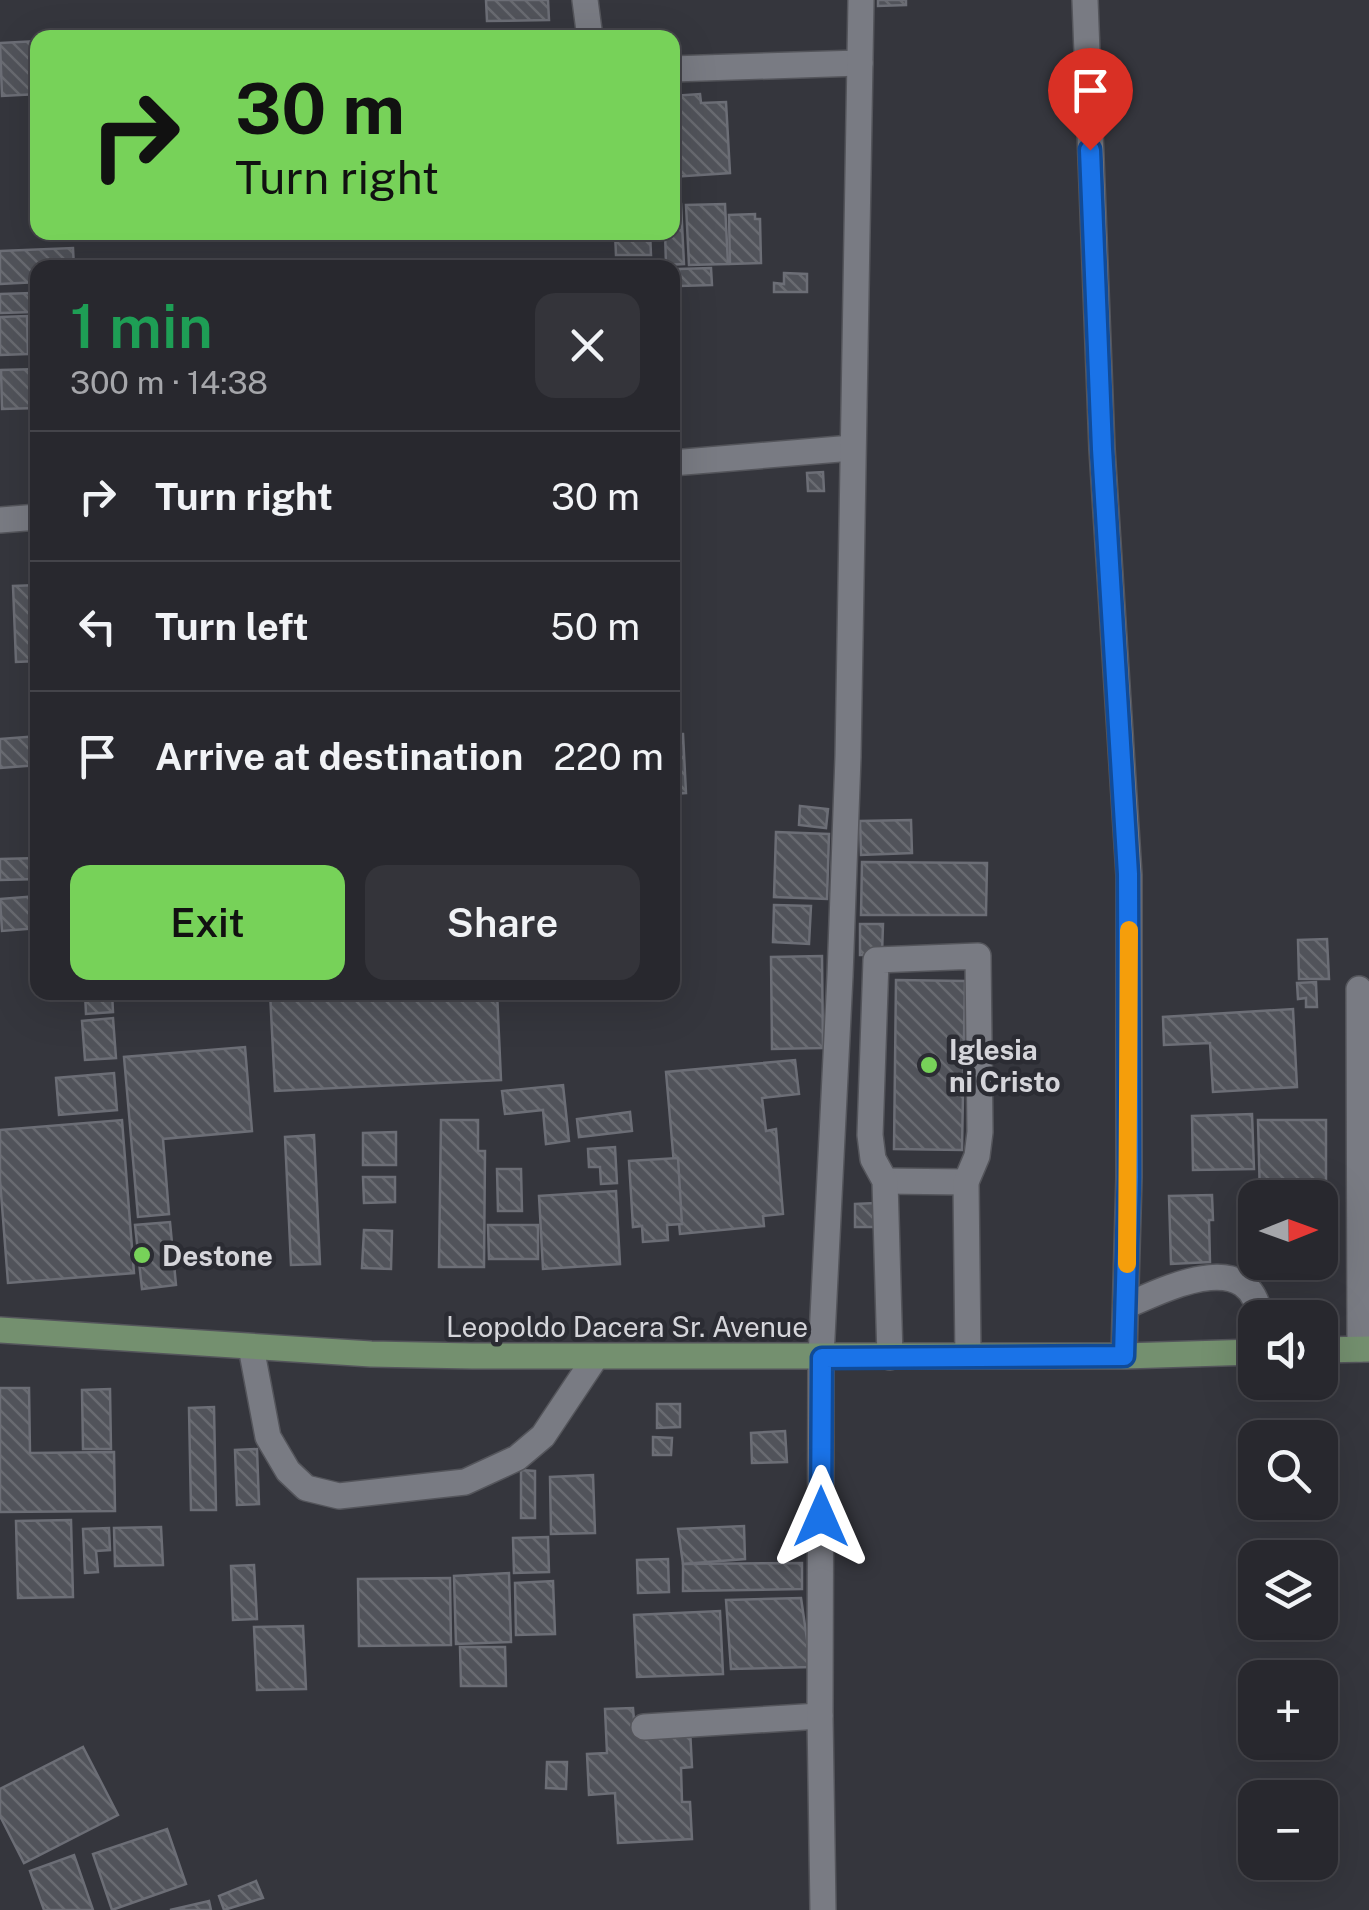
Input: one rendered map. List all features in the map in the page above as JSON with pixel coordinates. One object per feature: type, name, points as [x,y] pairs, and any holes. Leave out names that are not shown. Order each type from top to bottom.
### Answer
[{"type":"main road","name":"Leopoldo Dacera Sr. Avenue","points":[[0,1330],[371,1354],[822,1358],[1238,1353]]},
{"type":"main road","points":[[1338,1350],[1364,1349]]},
{"type":"street","points":[[585,0],[589,30]]},
{"type":"street","points":[[823,1910],[822,1358],[846,817],[861,0]]},
{"type":"street","points":[[1085,0],[1102,449],[1128,874],[1129,1177],[1124,1356]]},
{"type":"street","points":[[680,69],[860,63]]},
{"type":"street","points":[[680,463],[852,448]]},
{"type":"street","points":[[0,520],[30,517]]},
{"type":"street","points":[[890,1357],[885,1180],[873,1160],[870,1135],[876,960],[978,956],[980,1132],[977,1156],[966,1182],[968,1356]]},
{"type":"street","points":[[1359,989],[1364,1349]]},
{"type":"street","points":[[885,1180],[966,1182]]},
{"type":"street","points":[[1126,1306],[1202,1277],[1240,1282],[1256,1300]]},
{"type":"street","points":[[251,1346],[268,1438],[288,1472],[306,1488],[340,1496],[465,1482],[518,1458],[543,1436],[595,1358]]},
{"type":"street","points":[[644,1726],[820,1716]]},
{"type":"building","points":[[486,0],[548,0],[549,20],[487,21]]},
{"type":"building","points":[[878,0],[906,0],[906,5],[878,6]]},
{"type":"building","points":[[30,41],[30,94],[2,96],[0,43]]},
{"type":"building","points":[[700,94],[701,103],[726,102],[730,173],[680,176],[680,95]]},
{"type":"building","points":[[681,204],[684,264],[680,260],[666,260],[665,240],[680,240]]},
{"type":"building","points":[[725,204],[728,264],[689,265],[686,205]]},
{"type":"building","points":[[755,214],[755,219],[760,219],[761,263],[730,264],[729,215]]},
{"type":"building","points":[[615,240],[650,240],[651,255],[616,255]]},
{"type":"building","points":[[73,248],[74,260],[30,260],[30,282],[0,284],[0,251]]},
{"type":"building","points":[[711,268],[712,285],[680,286],[680,269]]},
{"type":"building","points":[[784,273],[807,274],[807,292],[774,292],[774,283],[784,284]]},
{"type":"building","points":[[30,293],[30,312],[0,313],[0,294]]},
{"type":"building","points":[[27,316],[28,354],[0,355],[0,317]]},
{"type":"building","points":[[30,369],[30,408],[2,409],[1,370]]},
{"type":"building","points":[[823,472],[824,491],[808,491],[807,473]]},
{"type":"building","points":[[30,585],[30,661],[16,662],[13,586]]},
{"type":"building","points":[[680,734],[683,734],[686,793],[680,793]]},
{"type":"building","points":[[30,737],[30,766],[0,768],[0,739]]},
{"type":"building","points":[[800,806],[828,809],[826,828],[799,825]]},
{"type":"building","points":[[911,820],[912,853],[861,855],[860,821]]},
{"type":"building","points":[[776,832],[829,834],[827,899],[774,897]]},
{"type":"building","points":[[30,858],[30,879],[0,880],[0,859]]},
{"type":"building","points":[[862,862],[987,863],[986,915],[861,915]]},
{"type":"building","points":[[30,897],[30,929],[2,931],[0,899]]},
{"type":"building","points":[[774,905],[811,906],[809,944],[773,942]]},
{"type":"building","points":[[860,924],[883,924],[882,955],[860,955]]},
{"type":"building","points":[[1327,939],[1329,979],[1299,979],[1298,940]]},
{"type":"building","points":[[822,956],[823,1048],[772,1049],[771,957]]},
{"type":"building","name":"Iglesia ni Cristo","points":[[896,980],[965,981],[962,1150],[894,1149]]},
{"type":"building","points":[[1316,982],[1317,1007],[1306,1007],[1306,998],[1298,999],[1297,983]]},
{"type":"building","points":[[85,1000],[112,1000],[113,1012],[86,1014]]},
{"type":"building","points":[[270,1000],[497,1000],[501,1080],[275,1091]]},
{"type":"building","points":[[1293,1009],[1297,1087],[1213,1092],[1210,1043],[1164,1045],[1163,1017]]},
{"type":"building","points":[[113,1018],[116,1058],[85,1060],[82,1021]]},
{"type":"building","points":[[245,1047],[252,1131],[163,1139],[169,1214],[138,1217],[124,1057]]},
{"type":"building","points":[[795,1060],[799,1094],[762,1098],[766,1131],[776,1129],[783,1214],[763,1216],[764,1226],[680,1234],[666,1072]]},
{"type":"building","points":[[114,1073],[117,1110],[59,1115],[56,1078]]},
{"type":"building","points":[[563,1085],[569,1141],[546,1144],[543,1110],[505,1114],[502,1091]]},
{"type":"building","points":[[630,1112],[632,1131],[579,1137],[577,1119]]},
{"type":"building","points":[[1252,1114],[1254,1169],[1193,1170],[1192,1116]]},
{"type":"building","points":[[122,1120],[134,1273],[8,1283],[0,1130]]},
{"type":"building","points":[[441,1120],[478,1120],[478,1151],[485,1151],[484,1267],[439,1267]]},
{"type":"building","points":[[1258,1120],[1326,1120],[1326,1180],[1260,1180]]},
{"type":"building","points":[[396,1132],[396,1165],[363,1165],[363,1133]]},
{"type":"building","points":[[314,1135],[320,1264],[291,1265],[285,1137]]},
{"type":"building","points":[[615,1147],[617,1183],[601,1184],[600,1167],[589,1167],[588,1149]]},
{"type":"building","points":[[678,1158],[682,1224],[667,1225],[668,1240],[643,1242],[642,1226],[633,1227],[629,1161]]},
{"type":"building","points":[[497,1169],[521,1169],[522,1211],[498,1211]]},
{"type":"building","points":[[363,1177],[395,1177],[395,1202],[364,1203]]},
{"type":"building","points":[[616,1191],[620,1264],[543,1269],[539,1196]]},
{"type":"building","points":[[1212,1195],[1210,1262],[1171,1264],[1169,1196]]},
{"type":"building","points":[[875,1203],[875,1227],[855,1227],[855,1204]]},
{"type":"building","points":[[170,1222],[176,1285],[142,1289],[135,1225]]},
{"type":"building","points":[[488,1225],[538,1225],[538,1259],[489,1259]]},
{"type":"building","points":[[364,1230],[392,1231],[391,1269],[362,1268]]},
{"type":"building","points":[[0,1388],[29,1388],[30,1453],[114,1452],[115,1511],[0,1512]]},
{"type":"building","points":[[110,1389],[111,1449],[83,1449],[82,1390]]},
{"type":"building","points":[[657,1404],[680,1404],[680,1427],[657,1428]]},
{"type":"building","points":[[214,1407],[216,1510],[191,1510],[189,1408]]},
{"type":"building","points":[[785,1431],[787,1462],[752,1463],[751,1433]]},
{"type":"building","points":[[653,1437],[672,1438],[671,1455],[653,1455]]},
{"type":"building","points":[[257,1449],[259,1504],[237,1505],[235,1450]]},
{"type":"building","points":[[521,1470],[535,1471],[535,1518],[521,1518]]},
{"type":"building","points":[[593,1475],[595,1533],[551,1534],[550,1477]]},
{"type":"building","points":[[71,1520],[73,1597],[18,1598],[16,1521]]},
{"type":"building","points":[[744,1526],[745,1559],[683,1564],[678,1529]]},
{"type":"building","points":[[161,1527],[163,1565],[115,1566],[114,1528]]},
{"type":"building","points":[[109,1528],[110,1550],[96,1551],[98,1572],[85,1573],[83,1529]]},
{"type":"building","points":[[548,1537],[549,1572],[514,1573],[513,1538]]},
{"type":"building","points":[[668,1559],[669,1592],[638,1593],[637,1560]]},
{"type":"building","points":[[802,1563],[802,1589],[683,1591],[683,1564]]},
{"type":"building","points":[[254,1565],[257,1619],[233,1620],[231,1566]]},
{"type":"building","points":[[509,1573],[511,1642],[456,1644],[454,1576]]},
{"type":"building","points":[[450,1578],[451,1645],[359,1646],[358,1579]]},
{"type":"building","points":[[553,1581],[555,1634],[516,1635],[515,1583]]},
{"type":"building","points":[[801,1598],[811,1667],[731,1669],[726,1600]]},
{"type":"building","points":[[720,1611],[723,1674],[637,1677],[634,1615]]},
{"type":"building","points":[[303,1626],[306,1689],[257,1690],[254,1627]]},
{"type":"building","points":[[460,1647],[505,1647],[506,1686],[461,1686]]},
{"type":"building","points":[[633,1708],[635,1732],[690,1729],[692,1767],[681,1768],[682,1802],[690,1802],[692,1839],[618,1843],[615,1793],[589,1795],[587,1754],[607,1753],[605,1709]]},
{"type":"building","points":[[83,1747],[118,1815],[24,1863],[0,1816],[0,1789]]},
{"type":"building","points":[[547,1762],[567,1762],[566,1789],[546,1788]]},
{"type":"building","points":[[167,1829],[186,1884],[112,1910],[93,1854]]},
{"type":"building","points":[[74,1855],[93,1910],[44,1910],[30,1871]]},
{"type":"building","points":[[256,1881],[263,1898],[224,1910],[219,1896]]},
{"type":"building","points":[[209,1901],[211,1910],[170,1910]]},
{"type":"slow traffic","points":[[1127,1264],[1129,930]]},
{"type":"place","name":"Iglesia ni Cristo","points":[[929,1065]]},
{"type":"place","name":"Destone","points":[[142,1255]]},
{"type":"route","points":[[821,1517],[822,1358],[1124,1356],[1129,1177],[1128,874],[1102,449],[1090,150]]}]
